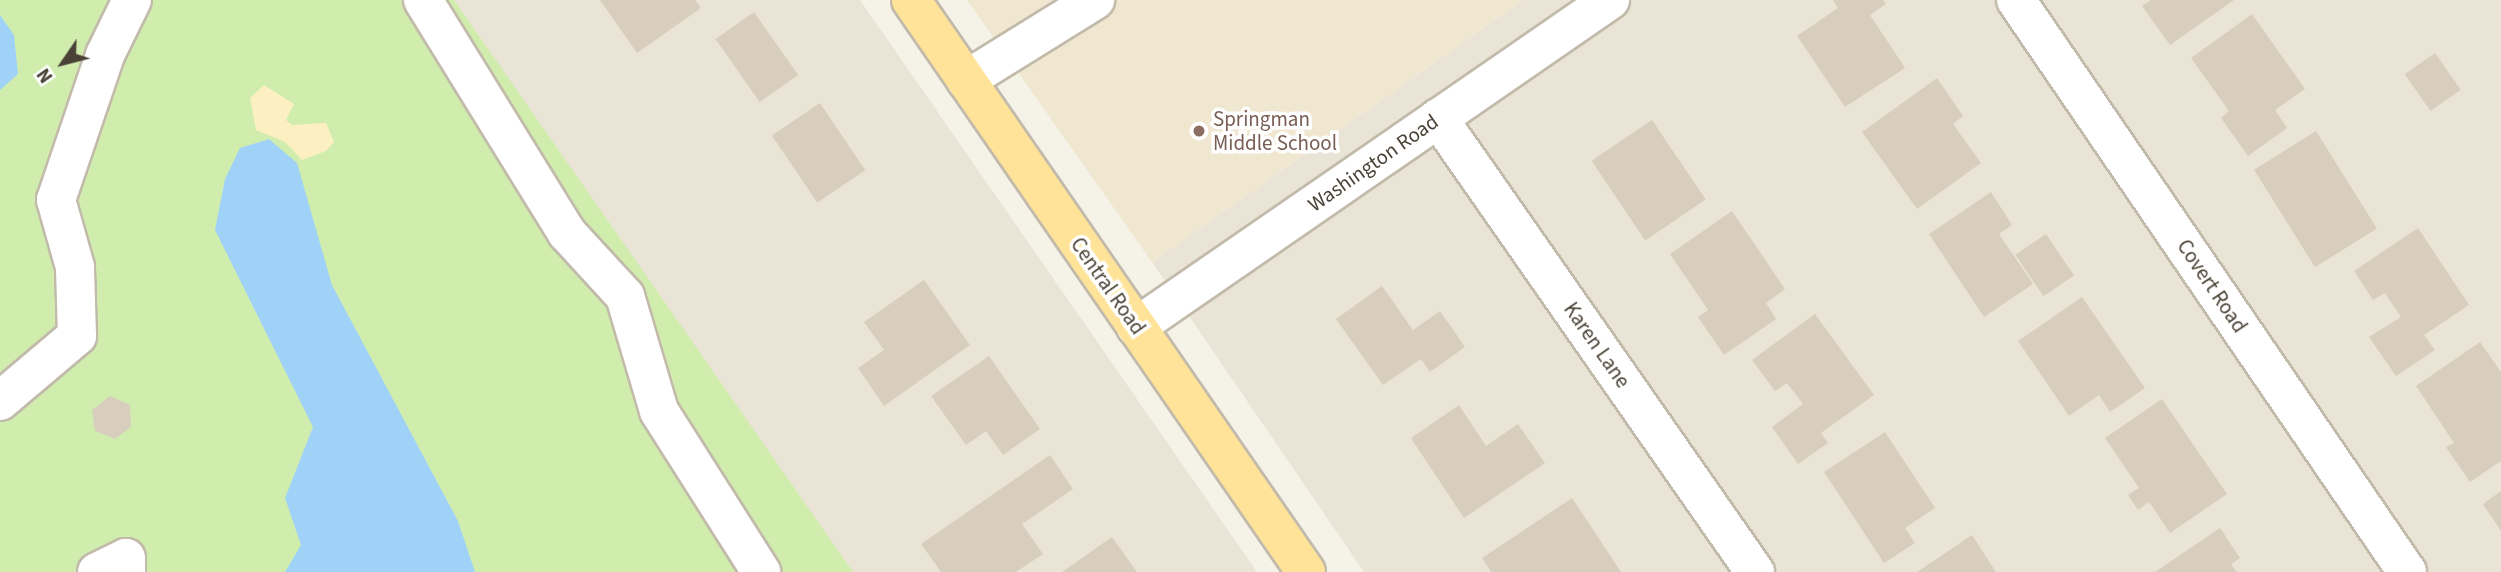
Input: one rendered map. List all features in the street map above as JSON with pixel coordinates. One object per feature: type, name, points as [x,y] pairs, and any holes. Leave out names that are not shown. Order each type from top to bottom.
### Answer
[{"type":"main road","name":"Central Road","points":[[911,0],[1306,572]]},
{"type":"street","points":[[0,401],[77,336],[75,267],[56,200],[105,55],[132,0]]},
{"type":"street","points":[[423,0],[567,233],[625,296],[659,411],[761,572]]},
{"type":"street","points":[[966,80],[1095,0]]},
{"type":"street","name":"Washington Road","points":[[1136,327],[1610,0]]},
{"type":"street","name":"Covert Road","points":[[2017,0],[2407,572]]},
{"type":"street","name":"Karen Lane","points":[[1438,118],[1755,572]]},
{"type":"street","points":[[97,572],[126,558],[126,572]]},
{"type":"shaded area","points":[[0,0],[860,0],[1257,572],[0,572]]},
{"type":"shaded area","name":"Springman Middle School","points":[[967,0],[1523,0],[1152,262]]},
{"type":"shaded area","points":[[1523,0],[2501,0],[2501,572],[1364,572],[1152,262]]},
{"type":"green space","points":[[0,0],[454,0],[853,572],[0,572]]},
{"type":"sand","points":[[264,85],[294,104],[286,120],[292,125],[326,123],[334,142],[326,151],[302,160],[285,142],[256,130],[250,98]]},
{"type":"water","points":[[0,15],[14,35],[18,74],[0,90]]},
{"type":"water","points":[[269,139],[297,163],[332,285],[458,521],[475,572],[285,572],[301,545],[285,498],[313,427],[215,230],[225,179],[240,148]]},
{"type":"building","points":[[600,0],[695,0],[701,8],[637,53]]},
{"type":"building","points":[[1833,0],[1883,0],[1886,4],[1870,15],[1905,68],[1845,107],[1797,36],[1838,8]]},
{"type":"building","points":[[2151,0],[2234,0],[2170,45],[2142,6]]},
{"type":"building","points":[[754,12],[798,75],[760,102],[715,39]]},
{"type":"building","points":[[2252,14],[2305,89],[2275,110],[2287,128],[2248,156],[2221,118],[2229,111],[2191,58]]},
{"type":"building","points":[[2435,53],[2461,90],[2431,111],[2405,74]]},
{"type":"building","points":[[1937,78],[1963,116],[1953,124],[1981,163],[1917,209],[1862,132]]},
{"type":"building","points":[[820,103],[865,170],[817,203],[772,135]]},
{"type":"building","points":[[1652,120],[1706,200],[1645,240],[1591,161]]},
{"type":"building","points":[[2316,131],[2377,229],[2315,267],[2254,170]]},
{"type":"building","points":[[1991,192],[2012,225],[1999,234],[2033,284],[1984,317],[1929,234]]},
{"type":"building","points":[[1732,211],[1785,289],[1766,303],[1776,319],[1724,355],[1698,317],[1708,310],[1670,254]]},
{"type":"building","points":[[2418,228],[2469,305],[2424,335],[2435,350],[2396,376],[2369,337],[2401,317],[2385,293],[2373,300],[2354,271]]},
{"type":"building","points":[[2046,234],[2074,275],[2043,296],[2015,255]]},
{"type":"building","points":[[924,280],[970,345],[884,406],[858,368],[884,350],[864,322]]},
{"type":"building","points":[[1382,286],[1413,330],[1440,311],[1465,347],[1430,372],[1421,359],[1383,385],[1336,319]]},
{"type":"building","points":[[2082,297],[2145,388],[2110,412],[2099,395],[2069,416],[2018,341]]},
{"type":"building","points":[[1815,314],[1874,395],[1821,433],[1828,443],[1798,464],[1772,427],[1803,404],[1787,383],[1775,391],[1752,360]]},
{"type":"building","points":[[2480,342],[2501,372],[2501,461],[2470,482],[2446,447],[2454,443],[2416,386]]},
{"type":"building","points":[[989,356],[1040,429],[1003,455],[986,431],[966,445],[931,396]]},
{"type":"building","points":[[110,396],[130,405],[131,427],[115,439],[95,431],[92,410]]},
{"type":"building","points":[[2162,399],[2227,494],[2170,533],[2149,502],[2138,510],[2128,495],[2139,488],[2105,438]]},
{"type":"building","points":[[1459,405],[1486,446],[1518,424],[1545,463],[1464,518],[1411,438]]},
{"type":"building","points":[[1885,432],[1935,508],[1905,528],[1915,543],[1884,563],[1824,472]]},
{"type":"building","points":[[1050,455],[1073,489],[1022,524],[1043,554],[1016,572],[941,572],[921,544]]},
{"type":"building","points":[[2501,491],[2501,531],[2483,504]]},
{"type":"building","points":[[1572,498],[1621,572],[1491,572],[1482,558]]},
{"type":"building","points":[[2220,528],[2240,558],[2231,564],[2237,572],[2155,572]]},
{"type":"building","points":[[1972,535],[1996,572],[1917,572]]},
{"type":"building","points":[[1112,537],[1137,572],[1062,572]]},
{"type":"place","name":"Springman Middle School","points":[[1199,131]]}]
